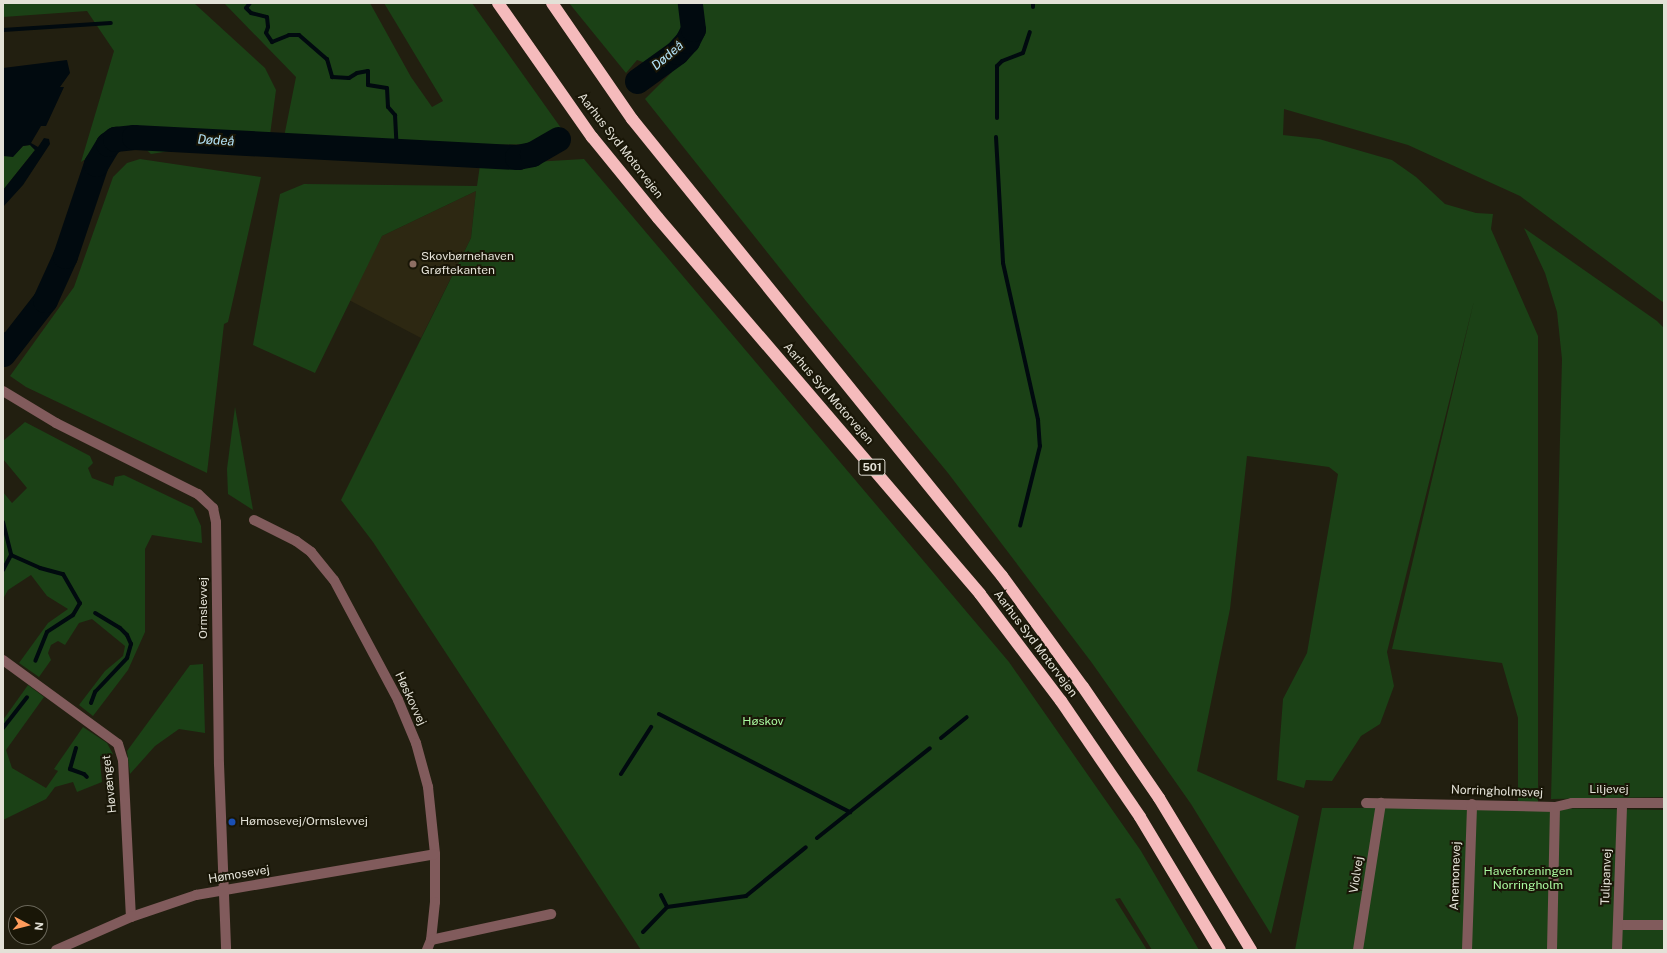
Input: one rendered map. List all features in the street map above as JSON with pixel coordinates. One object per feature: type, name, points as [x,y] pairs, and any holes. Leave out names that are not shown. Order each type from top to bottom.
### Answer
[{"type":"highway","name":"Aarhus Syd Motorvejen","points":[[498,3],[602,148],[980,594],[1061,701],[1140,817],[1220,950]]},
{"type":"highway","name":"Aarhus Syd Motorvejen","points":[[552,3],[632,119],[1002,576],[1084,687],[1159,798],[1250,950]]},
{"type":"street","name":"Ormslevvej","points":[[3,391],[56,423],[198,494],[213,508],[216,522],[219,756],[226,950]]},
{"type":"street","name":"Høskovvej","points":[[254,520],[296,541],[311,552],[334,580],[398,700],[416,743],[428,787],[435,854],[435,902],[429,945],[551,914]]},
{"type":"street","name":"Høvænget","points":[[3,660],[118,744],[123,760],[131,917]]},
{"type":"street","name":"Norringholmsvej","points":[[1366,803],[1472,804],[1555,807],[1552,950]]},
{"type":"street","name":"Violvej","points":[[1358,950],[1381,803]]},
{"type":"street","name":"Liljevej","points":[[1555,807],[1572,803],[1664,803]]},
{"type":"street","name":"Anemonevej","points":[[1467,950],[1472,804]]},
{"type":"street","name":"Tulipanvej","points":[[1618,950],[1622,804]]},
{"type":"street","name":"Hømosevej","points":[[56,950],[131,917],[196,895],[224,892],[435,854]]},
{"type":"street","points":[[1618,925],[1664,925]]},
{"type":"shaded area","points":[[67,60],[70,73],[60,87],[64,87],[46,126],[41,126],[31,143],[38,147],[44,138],[49,139],[50,144],[23,185],[3,207],[3,190],[35,150],[30,145],[23,146],[13,157],[3,156],[3,68]]},
{"type":"shaded area","name":"Skovbørnehaven Grøftekanten","points":[[476,191],[471,238],[421,338],[349,300],[382,236]]},
{"type":"green space","points":[[3,3],[194,3],[265,68],[276,90],[270,135],[151,154],[127,131],[81,162],[114,51],[87,11],[3,17]]},
{"type":"green space","points":[[224,3],[370,3],[411,77],[432,107],[443,101],[384,3],[472,3],[561,128],[541,144],[469,145],[284,137],[296,77]]},
{"type":"green space","name":"Haveforeningen Norringholm","points":[[569,3],[1664,3],[1664,303],[1520,196],[1408,145],[1284,109],[1283,135],[1319,139],[1392,160],[1416,177],[1445,204],[1476,213],[1493,214],[1491,229],[1538,336],[1538,808],[1664,810],[1664,950],[1295,950],[1322,808],[1518,808],[1518,718],[1502,663],[1392,649],[1474,301],[1387,652],[1394,686],[1380,724],[1361,736],[1332,781],[1306,780],[1304,788],[1277,780],[1283,699],[1307,653],[1338,474],[1329,467],[1247,456],[1230,609],[1197,771],[1299,816],[1271,934],[1191,804],[1092,663],[948,473],[806,301],[645,99],[672,72],[637,60],[626,73]]},
{"type":"green space","points":[[30,145],[35,150],[3,190],[3,156],[13,156],[23,146]]},
{"type":"green space","points":[[140,159],[261,177],[228,322],[224,324],[207,473],[26,387],[10,376],[74,287],[113,177],[127,163]]},
{"type":"green space","name":"Høskov","points":[[584,159],[1009,662],[1141,851],[1199,950],[1152,950],[1120,898],[1115,899],[1147,950],[641,950],[373,542],[341,500],[471,238],[476,191],[382,236],[315,373],[253,345],[280,194],[304,184],[477,186],[480,165]]},
{"type":"green space","points":[[1524,228],[1657,321],[1664,328],[1664,797],[1551,799],[1562,359],[1557,312],[1545,273]]},
{"type":"green space","points":[[235,407],[253,510],[228,494],[227,469]]},
{"type":"green space","points":[[25,422],[90,456],[93,463],[88,468],[92,478],[113,486],[115,477],[124,475],[193,508],[201,526],[202,543],[152,535],[145,549],[145,632],[128,670],[93,716],[79,705],[105,671],[123,656],[125,646],[92,619],[79,623],[65,645],[58,641],[51,645],[48,653],[51,660],[39,677],[19,663],[48,623],[68,609],[47,596],[31,575],[8,590],[3,599],[3,492],[12,503],[27,488],[3,459],[3,441]]},
{"type":"green space","points":[[203,664],[205,733],[179,729],[155,746],[130,774],[127,751],[190,665]]},
{"type":"green space","points":[[28,685],[44,697],[6,750],[12,768],[46,788],[58,771],[54,769],[83,727],[107,743],[113,754],[100,760],[102,782],[77,792],[73,782],[55,787],[46,799],[3,820],[3,720]]},
{"type":"waterway","points":[[250,3],[246,8],[251,13],[267,17],[268,27],[266,33],[272,42],[289,35],[299,35],[327,59],[332,77],[349,78],[357,73],[368,71],[368,85],[387,88],[388,107],[395,115],[397,151]]},
{"type":"waterway","name":"Dødeå","points":[[637,81],[677,52],[687,41],[693,29],[690,3]]},
{"type":"waterway","points":[[3,30],[111,23]]},
{"type":"waterway","points":[[997,118],[997,66],[1002,61],[1023,53],[1030,32]]},
{"type":"waterway","name":"Dødeå","points":[[3,354],[45,300],[65,256],[96,164],[108,144],[115,139],[134,137],[517,157],[532,154],[558,139]]},
{"type":"waterway","points":[[996,137],[1003,263],[1038,420],[1040,446],[1020,526]]},
{"type":"waterway","points":[[3,334],[16,338]]},
{"type":"waterway","points":[[3,522],[11,555],[40,568],[63,574],[80,603],[73,615],[47,632],[35,661]]},
{"type":"waterway","points":[[3,570],[11,555]]},
{"type":"waterway","points":[[91,703],[95,692],[127,658],[131,644],[127,635],[120,628],[95,613]]},
{"type":"waterway","points":[[3,728],[27,697]]},
{"type":"waterway","points":[[659,714],[850,812]]},
{"type":"waterway","points":[[941,738],[967,717]]},
{"type":"waterway","points":[[621,774],[651,727]]},
{"type":"waterway","points":[[76,748],[70,769],[84,774],[87,777]]},
{"type":"waterway","points":[[817,838],[930,748]]},
{"type":"waterway","points":[[643,932],[667,907],[746,896],[806,847]]},
{"type":"waterway","points":[[661,895],[667,907]]},
{"type":"place","name":"Skovbørnehaven Grøftekanten","points":[[413,264]]},
{"type":"place","name":"Hømosevej/Ormslevvej","points":[[232,822]]}]
